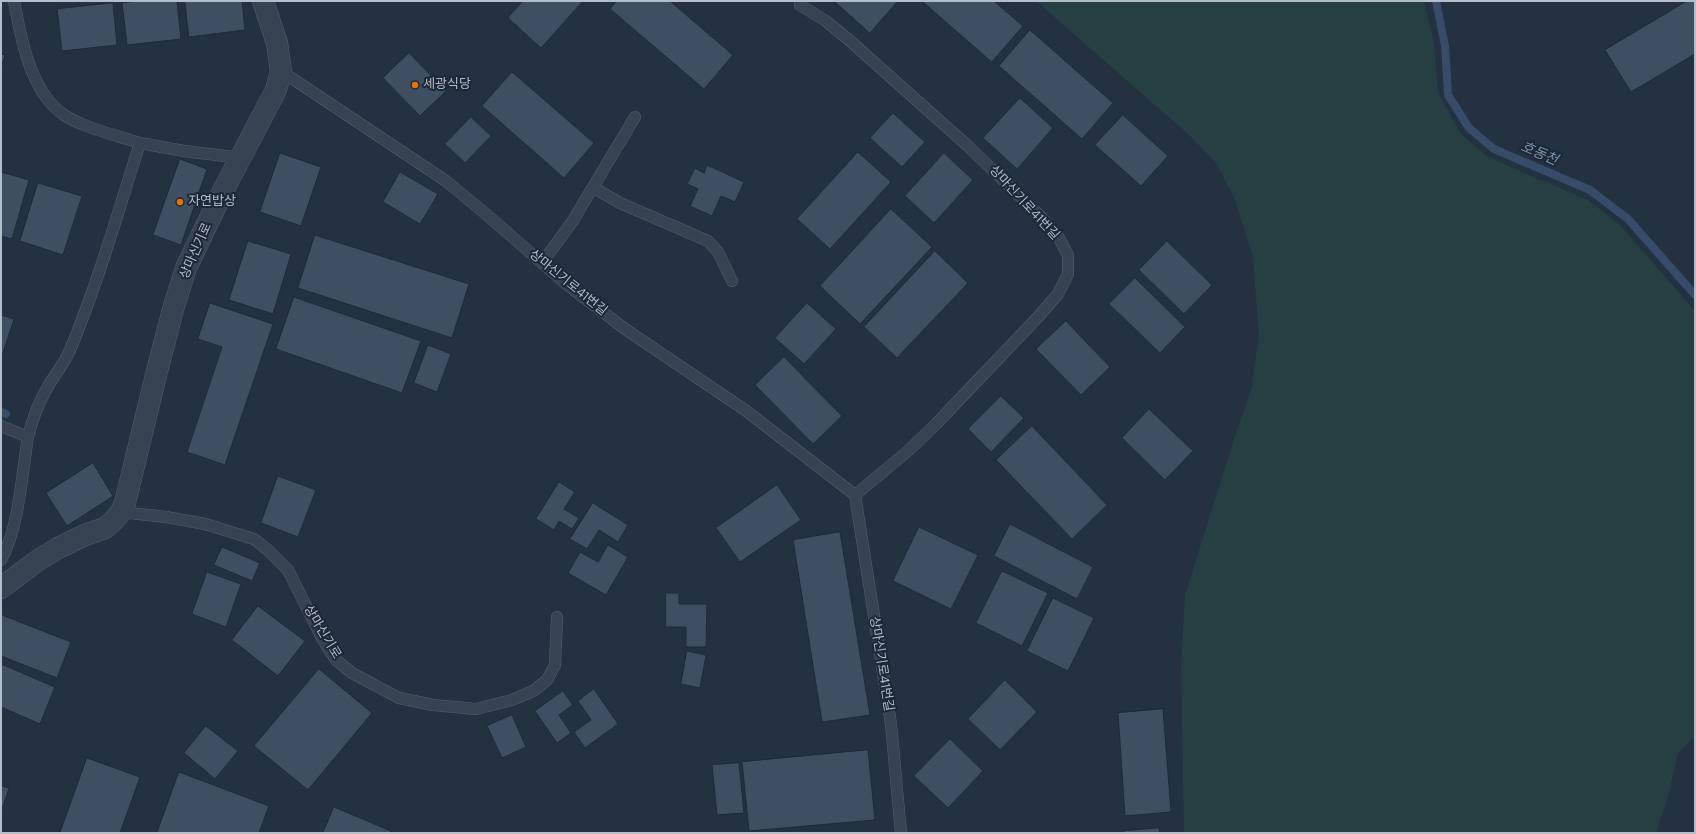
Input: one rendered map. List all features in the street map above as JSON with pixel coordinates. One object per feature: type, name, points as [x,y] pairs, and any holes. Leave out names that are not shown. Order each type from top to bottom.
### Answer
[{"type":"street","name":"상마신기로","points":[[1,588],[37,561],[58,548],[85,535],[105,528],[113,522],[121,512],[125,503],[174,306],[186,268],[276,90],[281,71],[277,43],[263,1]]},
{"type":"lane","points":[[14,1],[20,33],[36,80],[46,96],[61,112],[90,128],[140,143],[184,151],[241,158]]},
{"type":"lane","name":"상마신기로41번길","points":[[800,5],[826,21],[850,40],[969,147],[1042,218],[1059,238],[1068,255],[1068,274],[1058,294],[1038,317],[930,430],[908,451],[855,495]]},
{"type":"lane","name":"상마신기로41번길","points":[[281,71],[446,181],[542,263],[625,329],[745,410],[855,495],[891,724],[901,833]]},
{"type":"lane","points":[[542,263],[572,222],[594,188],[635,117]]},
{"type":"lane","points":[[1,560],[11,532],[18,501],[28,437],[34,415],[42,397],[69,352],[85,312],[99,274],[140,143]]},
{"type":"lane","points":[[594,188],[620,203],[708,241],[718,252],[732,281]]},
{"type":"lane","points":[[1,426],[28,437]]},
{"type":"lane","name":"상마신기로","points":[[121,512],[166,517],[205,524],[254,539],[269,551],[288,570],[323,640],[336,660],[352,673],[399,698],[433,705],[476,709],[512,700],[533,691],[548,680],[555,665],[557,617]]},
{"type":"green space","points":[[1036,1],[1424,1],[1434,43],[1438,92],[1461,134],[1488,157],[1588,200],[1621,226],[1695,311],[1695,736],[1678,753],[1668,797],[1656,833],[1184,833],[1181,667],[1185,595],[1251,389],[1259,336],[1253,258],[1234,197],[1216,163],[1189,135]]},
{"type":"building","points":[[139,1],[177,1],[181,39],[127,45],[122,3]]},
{"type":"building","points":[[185,1],[242,1],[245,30],[189,37]]},
{"type":"building","points":[[523,1],[583,1],[541,48],[508,18]]},
{"type":"building","points":[[617,1],[670,1],[733,55],[704,89],[610,9]]},
{"type":"building","points":[[834,1],[898,1],[870,33]]},
{"type":"building","points":[[922,1],[994,1],[1023,26],[992,62]]},
{"type":"building","points":[[1687,1],[1695,1],[1695,54],[1631,92],[1605,50]]},
{"type":"building","points":[[113,3],[117,45],[62,51],[57,9]]},
{"type":"building","points":[[1030,30],[1113,103],[1082,139],[999,66]]},
{"type":"building","name":"세광식당","points":[[409,53],[446,91],[420,116],[383,78]]},
{"type":"building","points":[[1,54],[5,55],[1,68]]},
{"type":"building","points":[[512,72],[594,143],[564,178],[482,106]]},
{"type":"building","points":[[1020,98],[1053,128],[1017,169],[983,138]]},
{"type":"building","points":[[893,113],[925,142],[902,167],[870,138]]},
{"type":"building","points":[[1123,115],[1168,156],[1141,186],[1095,145]]},
{"type":"building","points":[[471,117],[491,136],[465,163],[445,144]]},
{"type":"building","points":[[858,152],[891,182],[830,249],[797,219]]},
{"type":"building","points":[[280,153],[321,167],[301,226],[260,212]]},
{"type":"building","points":[[944,153],[973,180],[934,223],[905,196]]},
{"type":"building","name":"자연밥상","points":[[180,159],[207,169],[181,245],[153,235]]},
{"type":"building","points":[[707,165],[744,182],[735,202],[721,196],[712,216],[690,206],[698,189],[687,184],[695,168],[704,173]]},
{"type":"building","points":[[1,172],[29,180],[12,239],[1,236]]},
{"type":"building","points":[[400,172],[438,194],[420,224],[383,202]]},
{"type":"building","points":[[38,183],[82,196],[63,255],[20,241]]},
{"type":"building","points":[[891,209],[932,247],[860,324],[820,286]]},
{"type":"building","points":[[315,235],[469,284],[452,338],[298,288]]},
{"type":"building","points":[[248,241],[291,254],[273,314],[229,300]]},
{"type":"building","points":[[1167,241],[1212,285],[1184,314],[1139,270]]},
{"type":"building","points":[[935,251],[968,283],[897,358],[864,327]]},
{"type":"building","points":[[1135,278],[1185,327],[1160,353],[1109,304]]},
{"type":"building","points":[[294,297],[421,341],[402,393],[276,349]]},
{"type":"building","points":[[210,303],[273,324],[225,465],[187,452],[222,347],[198,339]]},
{"type":"building","points":[[807,303],[836,329],[804,364],[775,338]]},
{"type":"building","points":[[1,315],[14,319],[1,359]]},
{"type":"building","points":[[1066,321],[1110,367],[1081,395],[1036,349]]},
{"type":"building","points":[[428,345],[451,354],[437,392],[414,383]]},
{"type":"building","points":[[784,357],[842,416],[813,444],[755,385]]},
{"type":"building","points":[[1001,396],[1024,418],[991,452],[968,429]]},
{"type":"building","points":[[1149,409],[1193,451],[1165,480],[1122,438]]},
{"type":"building","points":[[1032,426],[1107,505],[1072,539],[996,460]]},
{"type":"building","points":[[93,463],[113,496],[67,526],[46,493]]},
{"type":"building","points":[[278,476],[316,490],[298,537],[261,523]]},
{"type":"building","points":[[559,482],[575,492],[564,509],[579,518],[572,529],[559,521],[554,530],[536,519]]},
{"type":"building","points":[[777,485],[801,520],[740,562],[716,528]]},
{"type":"building","points":[[593,503],[628,525],[618,542],[599,530],[587,549],[570,539]]},
{"type":"building","points":[[1010,524],[1093,567],[1077,599],[994,556]]},
{"type":"building","points":[[919,527],[978,555],[951,609],[893,581]]},
{"type":"building","points":[[840,532],[870,715],[822,722],[793,540]]},
{"type":"building","points":[[608,545],[628,557],[606,595],[568,573],[580,552],[598,562]]},
{"type":"building","points":[[222,547],[260,563],[252,581],[214,565]]},
{"type":"building","points":[[1002,571],[1048,593],[1022,646],[976,623]]},
{"type":"building","points":[[207,572],[241,584],[226,627],[192,614]]},
{"type":"building","points":[[666,593],[679,593],[679,604],[707,604],[706,647],[686,647],[686,627],[666,627]]},
{"type":"building","points":[[1053,598],[1094,618],[1068,671],[1027,651]]},
{"type":"building","points":[[258,606],[305,641],[278,676],[232,640]]},
{"type":"building","points":[[2,615],[71,642],[57,678],[1,656]]},
{"type":"building","points":[[687,651],[706,655],[700,688],[681,684]]},
{"type":"building","points":[[1,664],[55,687],[40,724],[1,707]]},
{"type":"building","points":[[319,669],[372,713],[308,790],[254,746]]},
{"type":"building","points":[[1005,680],[1037,712],[1000,750],[968,719]]},
{"type":"building","points":[[594,689],[618,724],[585,748],[574,732],[591,720],[578,701]]},
{"type":"building","points":[[563,691],[573,705],[559,715],[571,733],[557,743],[535,711]]},
{"type":"building","points":[[1163,709],[1171,812],[1125,816],[1118,713]]},
{"type":"building","points":[[512,715],[526,747],[502,758],[487,726]]},
{"type":"building","points":[[206,726],[238,751],[215,779],[184,753]]},
{"type":"building","points":[[950,739],[983,771],[948,808],[914,776]]},
{"type":"building","points":[[868,750],[875,820],[749,831],[742,762]]},
{"type":"building","points":[[87,758],[140,777],[120,833],[60,833]]},
{"type":"building","points":[[739,763],[744,813],[717,815],[712,765]]},
{"type":"building","points":[[179,772],[269,806],[259,833],[157,833]]},
{"type":"building","points":[[1,786],[9,788],[1,813]]},
{"type":"building","points":[[334,807],[391,831],[390,833],[323,833]]},
{"type":"building","points":[[1159,828],[1160,833],[1124,833],[1124,831]]},
{"type":"waterway","name":"호동천","points":[[1436,1],[1445,46],[1448,95],[1469,128],[1494,149],[1590,190],[1628,219],[1695,295]]},
{"type":"waterway","points":[[1,412],[6,414]]},
{"type":"place","name":"세광식당","points":[[415,85]]},
{"type":"place","name":"자연밥상","points":[[180,202]]}]
